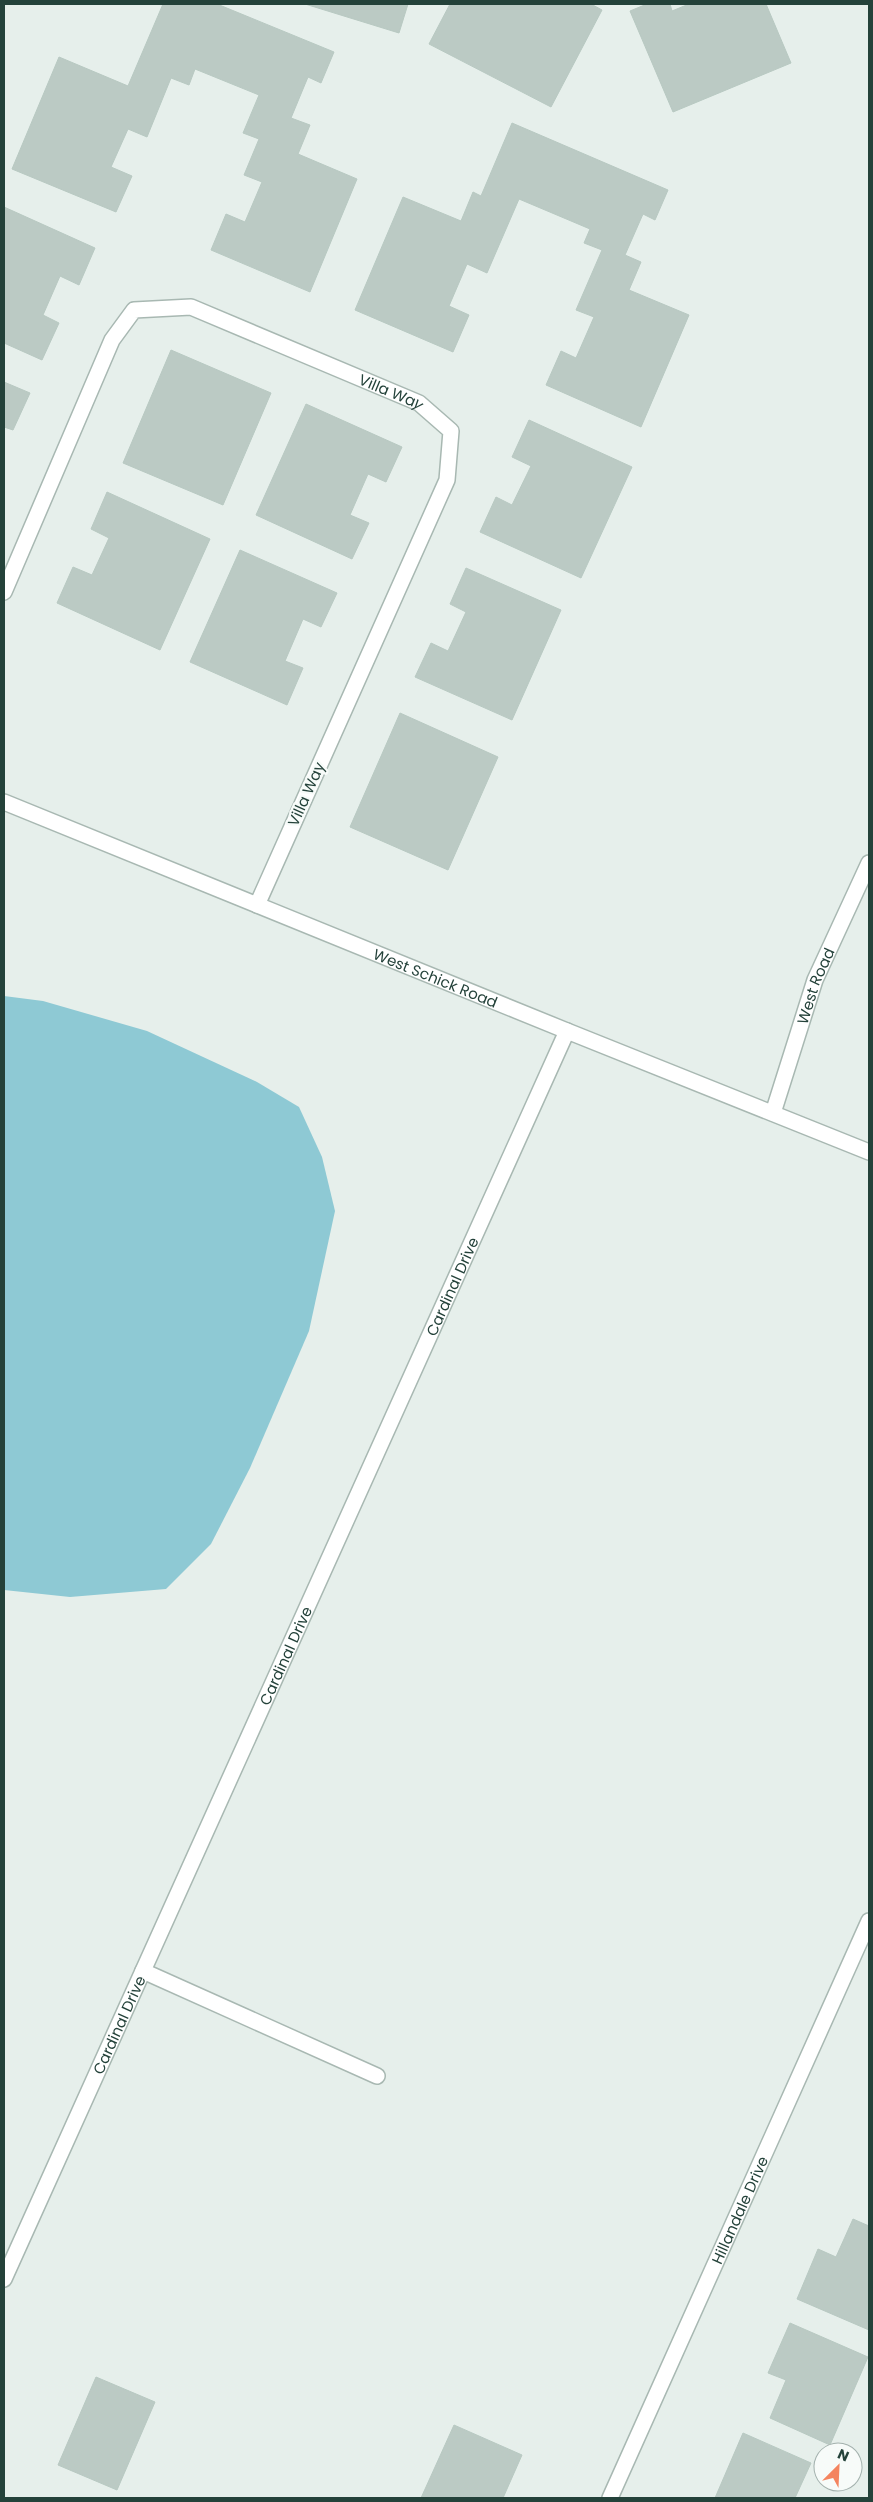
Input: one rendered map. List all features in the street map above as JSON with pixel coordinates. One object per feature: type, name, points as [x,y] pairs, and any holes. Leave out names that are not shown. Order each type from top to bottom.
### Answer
[{"type":"street","name":"Villa Way","points":[[4,592],[112,340],[134,310],[191,307],[419,403],[451,430],[447,480],[257,905]]},
{"type":"street","name":"West Schick Road","points":[[4,802],[869,1152]]},
{"type":"street","name":"West Road","points":[[773,1113],[815,980],[869,863]]},
{"type":"street","name":"Cardinal Drive","points":[[4,2279],[567,1031]]},
{"type":"street","name":"Hillandale Drive","points":[[610,2498],[869,1921]]},
{"type":"street","points":[[142,1971],[377,2076]]},
{"type":"water","points":[[4,996],[43,1001],[147,1031],[257,1082],[299,1107],[322,1157],[335,1211],[309,1331],[250,1468],[211,1544],[166,1589],[70,1597],[4,1590]]},
{"type":"building","points":[[163,4],[217,4],[334,52],[321,83],[308,77],[291,118],[310,125],[298,154],[357,179],[310,292],[211,250],[226,214],[245,222],[262,182],[244,175],[259,139],[243,133],[259,95],[195,69],[189,85],[171,78],[147,137],[128,129],[111,167],[132,176],[116,212],[12,169],[59,57],[128,86]]},
{"type":"building","points":[[305,4],[408,4],[399,33]]},
{"type":"building","points":[[450,4],[591,4],[602,10],[551,107],[429,44]]},
{"type":"building","points":[[647,4],[670,4],[672,11],[689,4],[766,4],[791,63],[673,112],[630,11]]},
{"type":"building","points":[[512,123],[668,190],[655,220],[643,214],[625,255],[641,262],[629,290],[689,315],[641,427],[546,385],[561,351],[576,358],[594,317],[576,310],[602,250],[584,243],[590,229],[519,199],[487,273],[467,264],[449,306],[469,315],[453,352],[355,310],[403,197],[461,221],[473,192],[481,196]]},
{"type":"building","points":[[4,207],[95,248],[79,285],[60,276],[43,315],[59,323],[42,360],[4,343]]},
{"type":"building","points":[[171,350],[271,393],[223,505],[123,463]]},
{"type":"building","points":[[4,382],[30,393],[13,430],[4,427]]},
{"type":"building","points":[[306,404],[402,447],[386,482],[368,474],[350,515],[369,523],[352,559],[256,515]]},
{"type":"building","points":[[529,420],[632,467],[581,578],[480,532],[496,497],[512,505],[531,466],[512,457]]},
{"type":"building","points":[[107,492],[210,539],[160,650],[57,603],[73,567],[92,575],[109,538],[91,529]]},
{"type":"building","points":[[240,550],[337,593],[321,627],[303,619],[285,661],[303,668],[287,705],[190,662]]},
{"type":"building","points":[[466,568],[561,610],[512,720],[415,677],[431,643],[448,651],[466,612],[450,604]]},
{"type":"building","points":[[400,713],[498,757],[448,870],[350,827]]},
{"type":"building","points":[[853,2219],[869,2226],[869,2330],[797,2299],[818,2249],[836,2257]]},
{"type":"building","points":[[790,2323],[868,2357],[831,2442],[823,2442],[770,2418],[786,2380],[768,2373]]},
{"type":"building","points":[[96,2377],[155,2402],[117,2490],[58,2465]]},
{"type":"building","points":[[454,2425],[522,2455],[503,2498],[421,2498]]},
{"type":"building","points":[[743,2433],[811,2463],[795,2498],[715,2498]]}]
